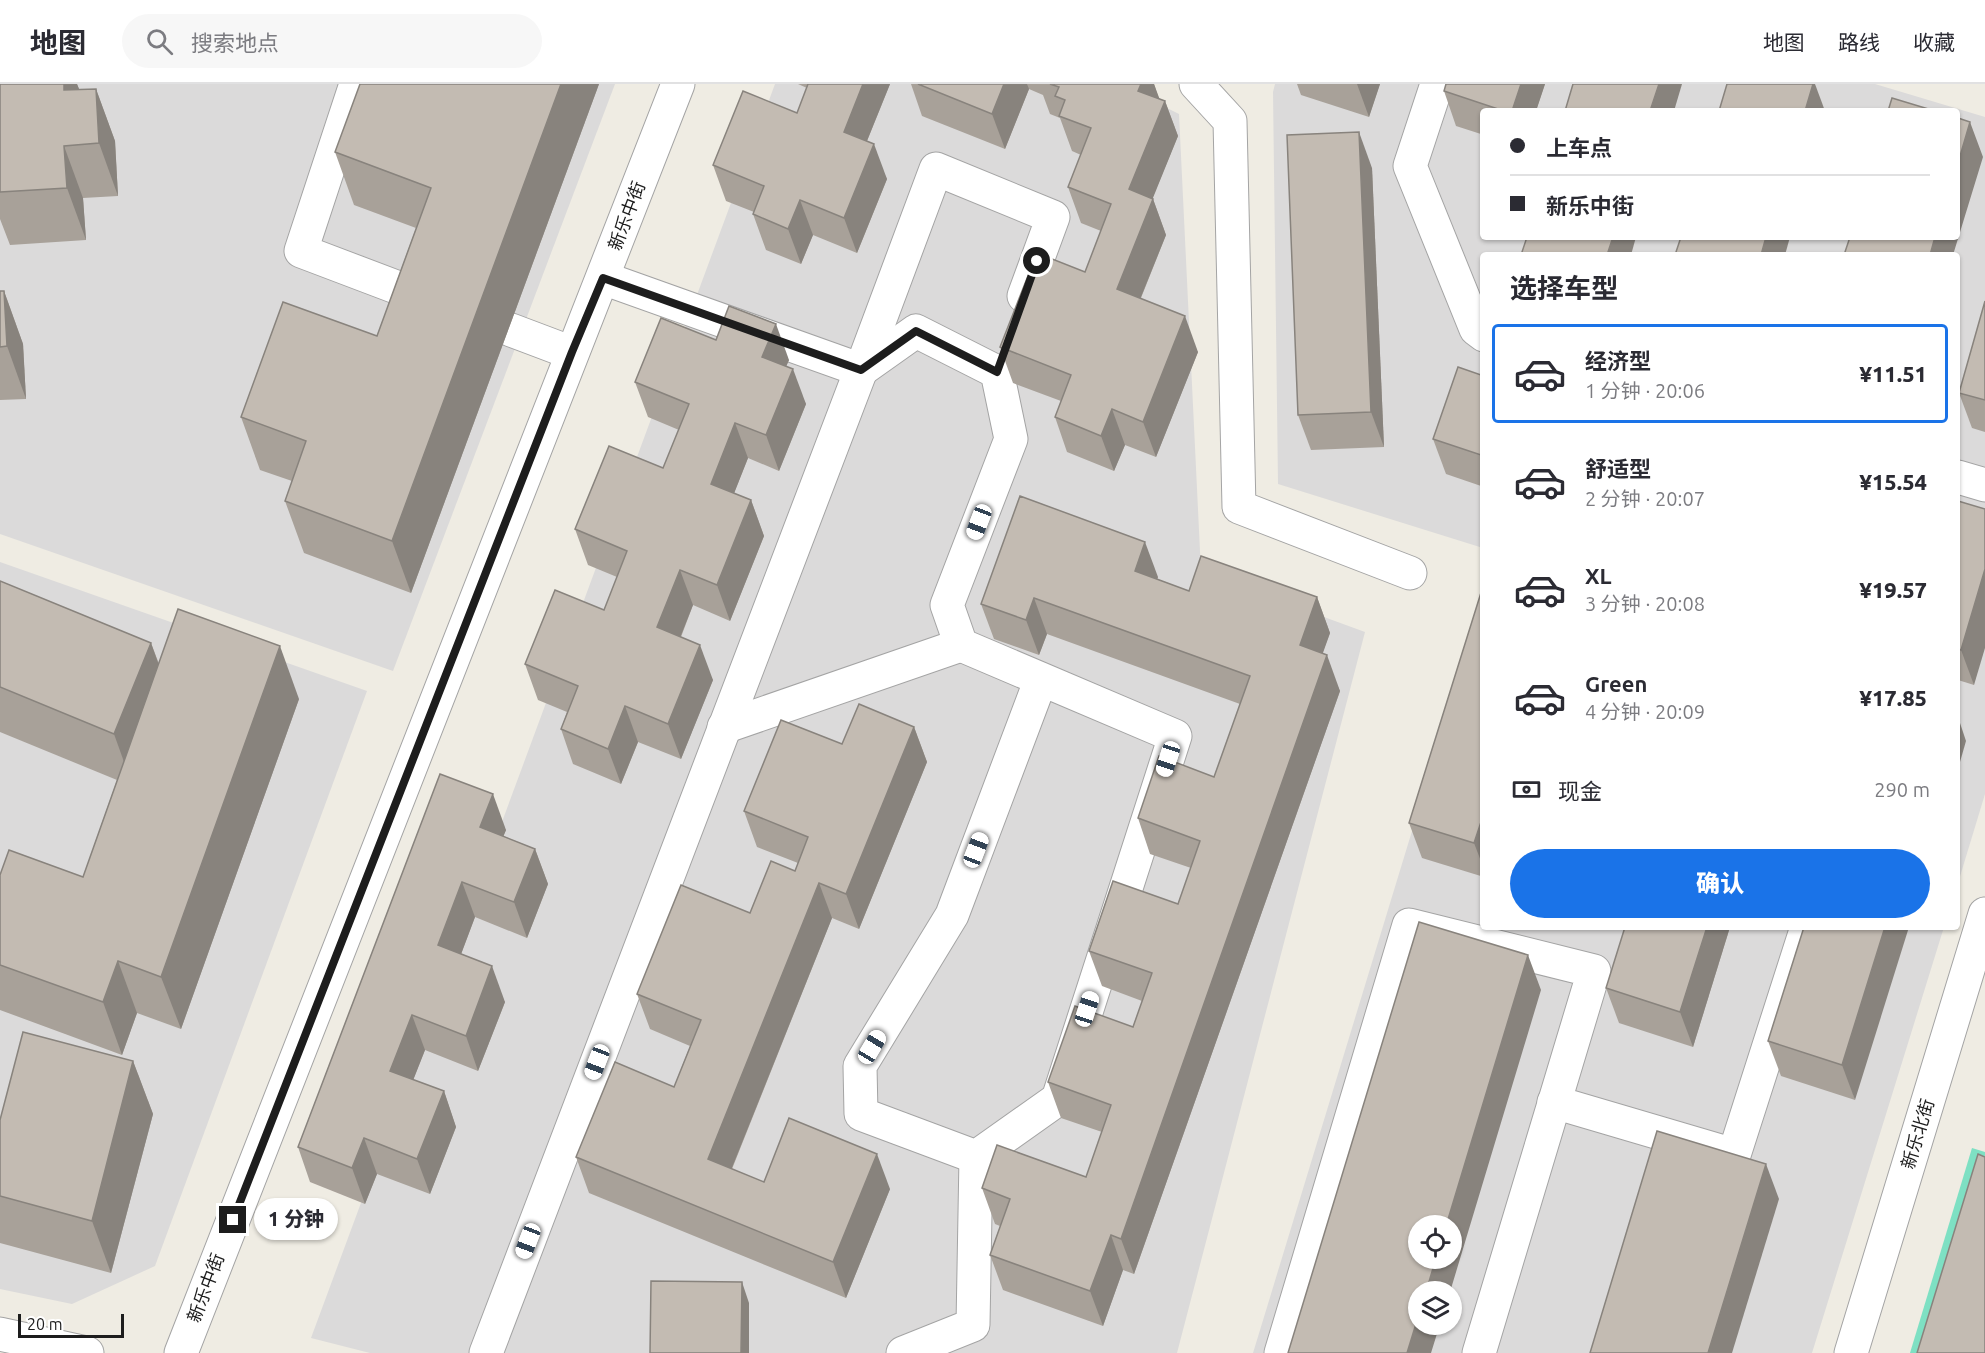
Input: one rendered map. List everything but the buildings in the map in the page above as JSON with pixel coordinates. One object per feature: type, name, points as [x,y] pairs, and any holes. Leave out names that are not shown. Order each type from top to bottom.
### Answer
[{"type":"street","points":[[356,84],[301,251],[425,298]]},
{"type":"street","name":"新乐中街","points":[[181,1353],[678,84]]},
{"type":"street","points":[[1196,84],[1230,121],[1239,507],[1410,573]]},
{"type":"street","points":[[1437,84],[1410,166],[1476,329],[1480,332]]},
{"type":"street","points":[[486,1353],[936,168],[1053,217],[1005,350],[1011,439],[947,605],[962,645]]},
{"type":"street","points":[[603,278],[861,370]]},
{"type":"street","points":[[511,330],[572,352]]},
{"type":"street","points":[[861,370],[916,331],[1005,350]]},
{"type":"street","points":[[1960,478],[1985,485]]},
{"type":"street","points":[[724,727],[962,645],[1175,736],[1058,1099],[976,1157]]},
{"type":"street","points":[[976,1157],[861,1114],[860,1066],[952,915],[1041,679]]},
{"type":"street","name":"新乐北街","points":[[1851,1353],[1985,914]]},
{"type":"street","points":[[1281,1353],[1409,925],[1594,971],[1479,1353]]},
{"type":"street","points":[[1554,1102],[1734,1155],[1805,930]]},
{"type":"street","points":[[903,1353],[972,1325],[976,1157]]},
{"type":"street","points":[[0,1334],[87,1353]]},
{"type":"shaded area","points":[[0,84],[615,84],[393,671],[0,534]]},
{"type":"shaded area","points":[[775,84],[1119,84],[1179,114],[1201,572],[1365,632],[1177,1353],[370,1353],[311,1338]]},
{"type":"shaded area","points":[[1275,84],[1875,84],[1955,108],[1480,108],[1480,240],[1960,240],[1960,110],[1985,117],[1985,533],[1960,536],[1960,252],[1480,252],[1480,547],[1278,484],[1273,92]]},
{"type":"shaded area","points":[[1985,550],[1985,794],[1960,876],[1960,586]]},
{"type":"shaded area","points":[[0,562],[367,691],[155,1266],[72,1304],[0,1289]]},
{"type":"shaded area","points":[[1480,608],[1480,930],[1943,930],[1812,1353],[1253,1353]]},
{"type":"green space","points":[[1972,1148],[1985,1152],[1985,1353],[1910,1353]]},
{"type":"route","points":[[233,1220],[572,352],[603,278],[861,370],[916,331],[997,372],[1037,261]]}]
